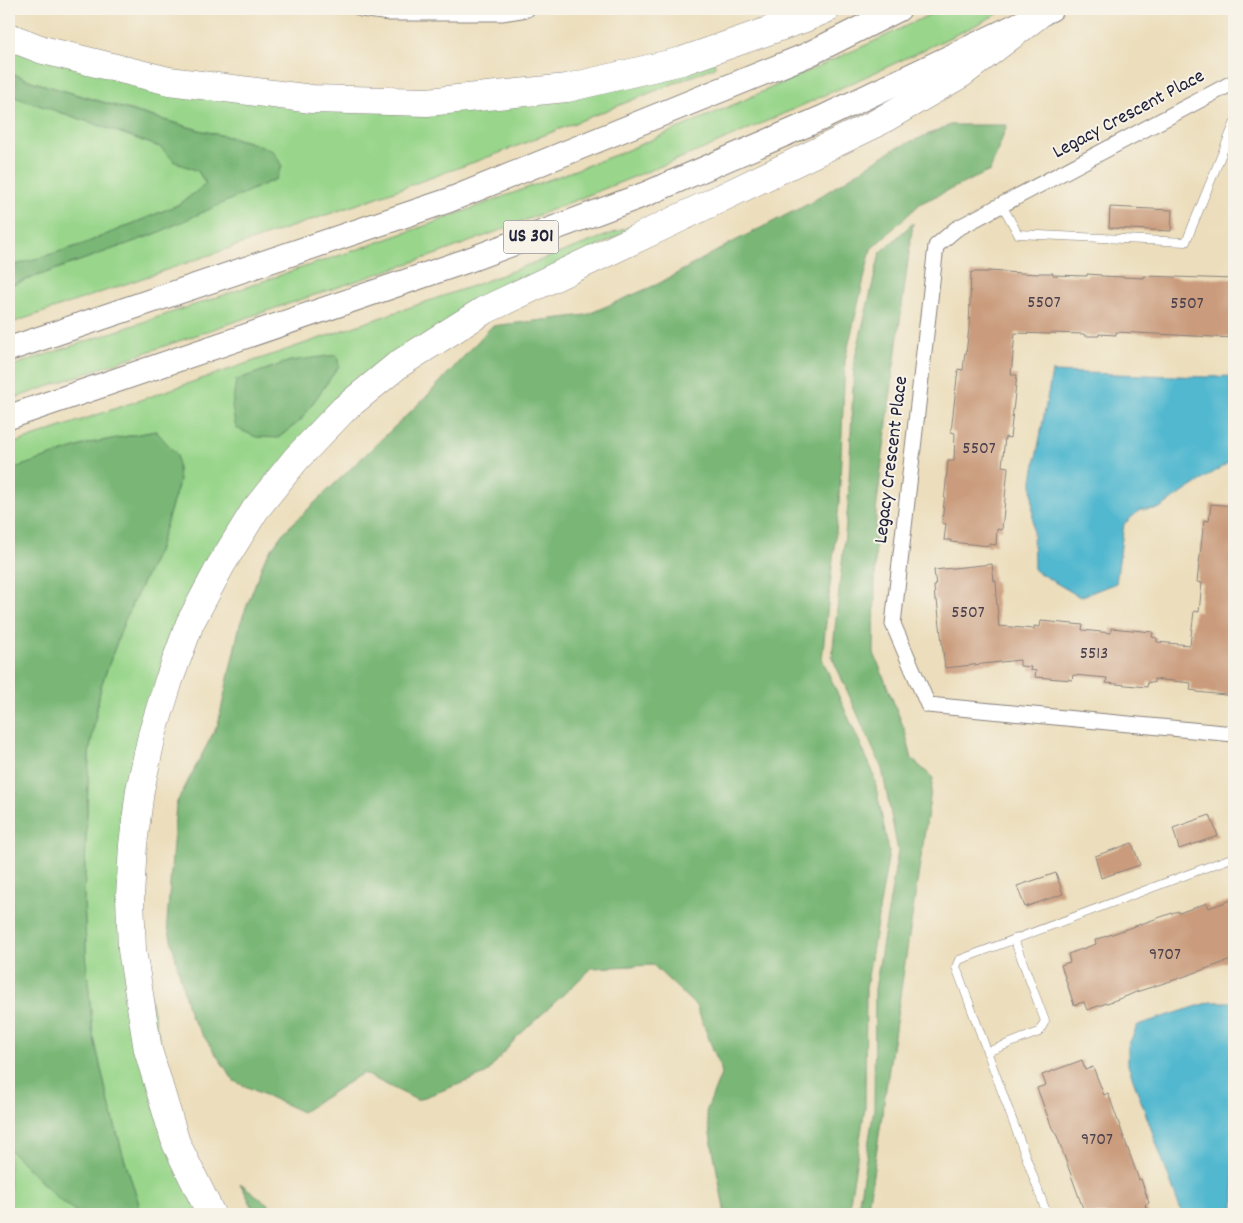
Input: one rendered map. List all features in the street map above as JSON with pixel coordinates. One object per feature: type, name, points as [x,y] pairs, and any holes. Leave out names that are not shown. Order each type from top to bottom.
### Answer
[{"type":"highway","points":[[9,37],[42,50],[169,81],[312,99],[427,102],[567,88],[682,61],[826,9]]},
{"type":"highway","points":[[211,1214],[176,1143],[148,1050],[132,950],[130,897],[133,845],[140,790],[150,744],[169,680],[190,623],[220,564],[255,510],[296,459],[344,409],[399,364],[416,353],[483,311],[875,124],[961,74],[1044,12]]},
{"type":"main road","points":[[9,349],[447,201],[807,55],[899,9]]},
{"type":"main road","name":"US 301","points":[[9,418],[466,261],[646,194],[822,118],[1044,12]]},
{"type":"street","points":[[362,9],[390,13],[502,13],[527,9]]},
{"type":"street","name":"Legacy Crescent Place","points":[[1234,82],[956,229],[936,246],[893,624],[928,705],[1234,734]]},
{"type":"lane","points":[[1002,205],[1018,234],[1186,242],[1234,124]]},
{"type":"lane","points":[[1047,1214],[956,967],[959,960],[1234,857]]},
{"type":"lane","points":[[987,1052],[1039,1032],[1045,1021],[1014,939]]},
{"type":"green space","points":[[941,9],[1007,9],[891,65],[706,148],[501,230],[437,254],[9,400],[9,367],[353,251],[618,154],[733,105]]},
{"type":"green space","points":[[9,50],[312,108],[714,59],[715,67],[502,152],[361,203],[9,324],[9,286],[155,234],[250,142],[199,130],[34,82],[9,72]]},
{"type":"green space","points":[[9,72],[34,82],[129,110],[249,142],[273,151],[282,166],[276,179],[155,234],[9,286],[9,267],[81,245],[180,204],[206,184],[198,171],[175,162],[160,147],[9,95]]},
{"type":"green space","points":[[9,95],[160,147],[175,162],[198,171],[206,185],[180,204],[81,245],[9,267]]},
{"type":"green space","points":[[950,125],[1007,125],[990,171],[921,203],[871,249],[845,360],[839,504],[822,659],[873,772],[889,852],[866,988],[865,1108],[848,1214],[725,1214],[706,1112],[722,1072],[696,1006],[653,965],[592,968],[516,1038],[486,1074],[417,1100],[363,1073],[302,1112],[234,1081],[190,1016],[167,923],[176,804],[218,724],[240,624],[265,558],[283,533],[428,395],[492,326],[586,315],[658,284],[731,243],[810,203],[894,149]]},
{"type":"green space","points":[[645,221],[400,354],[204,578],[122,877],[200,1214],[133,1214],[139,1204],[108,1100],[93,1033],[87,970],[84,899],[89,754],[101,686],[126,617],[158,551],[179,482],[156,431],[90,443],[9,470],[9,445],[475,285]],"holes":[[[339,366],[300,421],[278,438]]]},
{"type":"green space","points":[[913,223],[876,511],[874,653],[905,731],[912,759],[933,778],[867,1214],[857,1214],[874,1109],[875,989],[898,851],[882,769],[832,657],[848,505],[854,362],[880,253]]},
{"type":"green space","points":[[337,355],[339,366],[300,421],[278,438],[256,437],[236,428],[232,407],[236,380],[290,361]]},
{"type":"green space","points":[[156,431],[177,455],[179,482],[158,551],[126,617],[101,686],[89,754],[84,899],[87,970],[93,1034],[108,1100],[139,1204],[133,1214],[80,1214],[59,1200],[9,1149],[9,470],[90,443]]},
{"type":"green space","points":[[9,1149],[59,1200],[80,1214],[9,1214]]},
{"type":"green space","points":[[240,1183],[281,1214],[256,1214]]},
{"type":"water","points":[[1052,372],[1207,377],[1234,376],[1234,459],[1158,509],[1140,510],[1124,524],[1116,583],[1080,597],[1034,570],[1032,480]]},
{"type":"water","points":[[1210,1002],[1230,1002],[1234,1005],[1234,1214],[1182,1214],[1128,1065],[1128,1046],[1138,1025]]},
{"type":"building","points":[[1110,207],[1172,210],[1171,231],[1109,228]]},
{"type":"building","points":[[988,271],[1144,278],[1144,276],[1234,279],[1234,338],[1116,332],[1116,335],[1099,334],[1099,336],[1015,333],[1011,375],[1017,375],[1010,438],[1005,437],[1002,466],[1008,467],[1002,530],[997,529],[996,545],[990,544],[990,546],[944,540],[946,524],[942,523],[948,461],[954,461],[955,433],[951,432],[958,369],[963,370],[966,354],[971,272]]},
{"type":"building","points":[[1211,504],[1234,506],[1234,696],[1190,690],[1191,683],[1154,679],[1154,683],[1148,682],[1147,687],[1106,683],[1107,678],[1073,675],[1072,680],[1035,677],[1036,671],[1030,670],[1031,667],[1020,666],[1020,660],[945,668],[937,600],[935,600],[934,570],[992,564],[994,581],[996,581],[999,626],[1034,629],[1034,626],[1040,627],[1041,621],[1083,625],[1082,630],[1111,633],[1111,628],[1153,632],[1152,637],[1157,638],[1157,642],[1190,645],[1194,611],[1199,612],[1202,583],[1197,582],[1204,520],[1209,521]]},
{"type":"building","points":[[1210,815],[1218,836],[1179,849],[1173,828]]},
{"type":"building","points":[[1132,843],[1140,865],[1101,878],[1095,856]]},
{"type":"building","points":[[1056,873],[1063,894],[1025,907],[1017,886]]},
{"type":"building","points":[[1234,899],[1234,959],[1087,1010],[1084,1002],[1074,1005],[1061,965],[1070,962],[1068,954],[1096,944],[1095,940],[1178,911],[1179,913],[1207,903],[1209,908]]},
{"type":"building","points":[[1082,1060],[1085,1070],[1093,1067],[1104,1095],[1108,1093],[1149,1203],[1145,1205],[1148,1214],[1085,1214],[1057,1136],[1052,1128],[1037,1088],[1046,1085],[1042,1075]]}]
